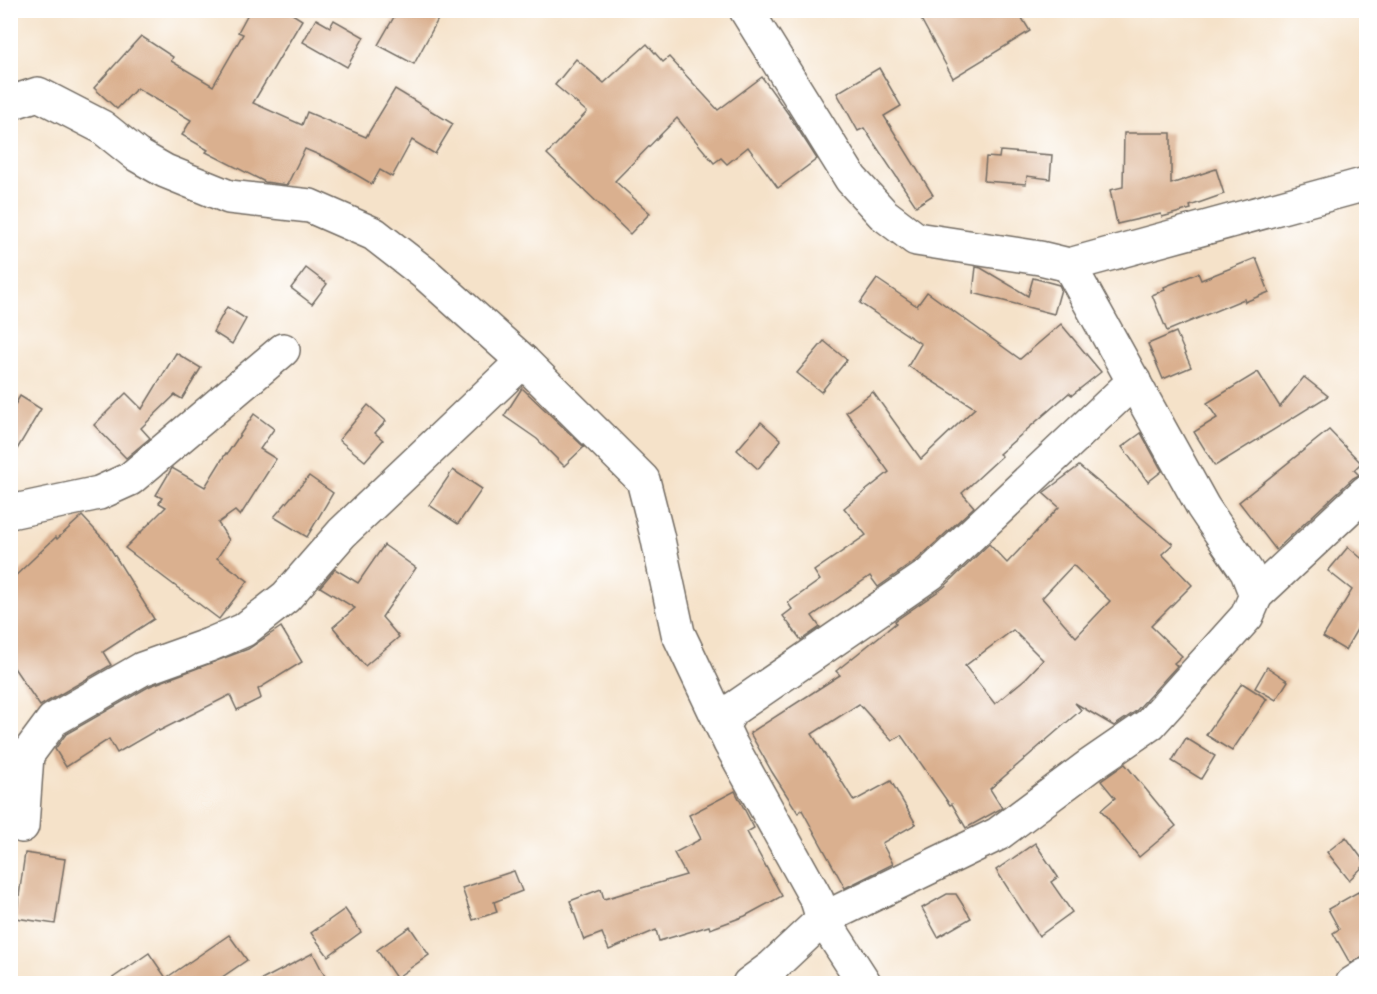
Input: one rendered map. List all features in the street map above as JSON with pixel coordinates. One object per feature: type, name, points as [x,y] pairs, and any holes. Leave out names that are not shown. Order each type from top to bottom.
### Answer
[{"type":"street","points":[[746,10],[851,179],[883,214],[916,239],[1040,258],[1070,265],[1366,184]]},
{"type":"street","points":[[10,103],[38,94],[102,127],[137,154],[165,171],[229,196],[310,207],[374,234],[428,276],[523,361],[643,480],[678,633],[730,743],[817,900],[823,919],[865,984]]},
{"type":"street","points":[[1070,265],[1203,507],[1247,572],[1256,595]]},
{"type":"street","points":[[10,512],[99,493],[130,479],[283,350]]},
{"type":"street","points":[[22,826],[27,755],[52,720],[142,669],[244,630],[286,597],[342,533],[523,361]]},
{"type":"street","points":[[723,726],[732,710],[930,574],[1134,381]]},
{"type":"street","points":[[749,984],[772,967],[823,919],[998,834],[1150,724],[1247,616],[1256,595],[1366,492]]},
{"type":"street","points":[[1353,984],[1366,975]]},
{"type":"building","points":[[250,10],[286,10],[302,20],[253,103],[302,125],[307,112],[366,137],[395,89],[453,124],[435,154],[412,140],[392,177],[380,170],[372,184],[331,160],[305,149],[287,185],[265,182],[206,152],[208,150],[182,135],[191,120],[137,88],[117,109],[94,88],[141,36],[173,57],[171,61],[213,86],[243,34],[238,32]]},
{"type":"building","points":[[398,10],[443,10],[414,64],[378,45]]},
{"type":"building","points":[[916,10],[1017,10],[1030,31],[953,78]]},
{"type":"building","points":[[316,19],[330,27],[334,20],[364,37],[347,67],[303,42]]},
{"type":"building","points":[[647,44],[663,62],[669,57],[718,110],[762,77],[817,159],[778,188],[748,147],[727,164],[721,158],[714,163],[677,118],[615,181],[650,213],[630,234],[547,154],[587,112],[555,85],[576,59],[604,83]]},
{"type":"building","points":[[879,68],[901,106],[884,116],[933,195],[916,206],[864,128],[858,131],[837,93]]},
{"type":"building","points":[[1124,133],[1171,133],[1171,184],[1216,169],[1224,194],[1190,206],[1191,209],[1162,217],[1161,214],[1117,224],[1110,190],[1123,187]]},
{"type":"building","points":[[1000,151],[1052,155],[1050,179],[1027,176],[1026,184],[984,181],[986,157],[999,158]]},
{"type":"building","points":[[1256,258],[1269,292],[1245,302],[1244,299],[1167,331],[1152,295],[1165,290],[1164,287],[1198,273],[1201,280]]},
{"type":"building","points":[[976,267],[1028,296],[1033,278],[1059,285],[1061,289],[1054,314],[973,293]]},
{"type":"building","points":[[306,268],[327,284],[312,304],[291,288]]},
{"type":"building","points":[[877,279],[917,306],[927,292],[1020,359],[1061,324],[1101,372],[1072,395],[1069,393],[999,454],[1002,456],[962,493],[974,507],[918,559],[878,587],[870,576],[812,616],[820,627],[801,640],[783,616],[792,609],[788,603],[820,580],[814,571],[866,535],[844,508],[889,472],[846,412],[873,392],[921,459],[975,408],[908,366],[921,344],[860,303]]},
{"type":"building","points":[[227,307],[246,319],[232,344],[213,332]]},
{"type":"building","points":[[1176,332],[1191,367],[1163,379],[1148,344]]},
{"type":"building","points":[[824,341],[847,360],[821,392],[797,373]]},
{"type":"building","points":[[176,353],[201,368],[182,399],[175,395],[141,428],[150,438],[126,458],[94,425],[126,393],[142,409]]},
{"type":"building","points":[[1258,372],[1280,407],[1304,377],[1328,396],[1215,466],[1194,432],[1217,418],[1207,403]]},
{"type":"building","points":[[522,388],[584,447],[564,466],[537,439],[504,416]]},
{"type":"building","points":[[20,396],[41,409],[10,461],[10,413]]},
{"type":"building","points":[[368,405],[386,421],[375,433],[383,440],[365,461],[339,440]]},
{"type":"building","points":[[254,414],[274,429],[260,449],[276,459],[240,516],[235,511],[218,523],[229,540],[217,558],[248,581],[219,619],[125,548],[166,507],[159,503],[162,498],[156,495],[172,468],[205,487]]},
{"type":"building","points":[[761,422],[781,440],[758,469],[737,450]]},
{"type":"building","points":[[1329,430],[1361,463],[1354,470],[1359,475],[1276,550],[1239,502]]},
{"type":"building","points":[[1141,433],[1162,471],[1148,482],[1122,447]]},
{"type":"building","points":[[1079,466],[1173,544],[1162,554],[1192,585],[1151,626],[1182,656],[1174,663],[1177,666],[1136,711],[1114,726],[1075,703],[1081,710],[990,789],[1002,808],[966,828],[952,804],[950,805],[901,735],[892,741],[859,704],[812,734],[854,801],[891,781],[916,824],[882,843],[893,864],[845,888],[802,810],[798,813],[750,733],[840,675],[836,671],[896,623],[895,621],[943,588],[989,544],[1007,563],[1059,507],[1043,493]],"holes":[[[1073,565],[1110,601],[1076,637],[1042,598]],[[1013,630],[1043,660],[995,704],[965,666]]]},
{"type":"building","points":[[453,470],[482,489],[458,524],[429,505]]},
{"type":"building","points":[[309,476],[333,493],[307,537],[274,517]]},
{"type":"building","points":[[82,516],[107,543],[154,619],[103,652],[111,665],[40,706],[10,662],[10,581],[56,537],[57,539]]},
{"type":"building","points":[[384,545],[416,568],[382,617],[399,637],[365,666],[333,627],[355,608],[320,587],[335,569],[358,583]]},
{"type":"building","points":[[1348,547],[1366,562],[1366,614],[1345,650],[1323,637],[1352,590],[1328,571]]},
{"type":"building","points":[[281,627],[302,662],[258,689],[261,698],[237,710],[230,695],[159,731],[158,729],[117,753],[109,739],[66,767],[55,749],[66,734],[150,686],[248,649]]},
{"type":"building","points":[[1267,667],[1288,681],[1276,700],[1255,688]]},
{"type":"building","points":[[1242,683],[1267,699],[1232,751],[1206,735]]},
{"type":"building","points":[[1186,738],[1215,756],[1201,779],[1172,761]]},
{"type":"building","points":[[1125,764],[1176,826],[1139,857],[1101,810],[1115,798],[1101,781]]},
{"type":"building","points":[[735,791],[754,828],[747,832],[782,896],[745,916],[710,929],[709,926],[659,941],[656,930],[609,950],[602,933],[584,940],[570,901],[601,889],[604,899],[686,875],[674,853],[701,839],[689,815]]},
{"type":"building","points":[[1346,837],[1366,864],[1349,880],[1327,852]]},
{"type":"building","points":[[1035,843],[1058,877],[1051,882],[1072,912],[1039,936],[996,870]]},
{"type":"building","points":[[25,853],[65,859],[55,924],[16,918]]},
{"type":"building","points":[[514,871],[522,891],[494,902],[497,912],[473,920],[462,888]]},
{"type":"building","points":[[1358,892],[1366,906],[1366,956],[1350,963],[1333,933],[1339,929],[1328,909]]},
{"type":"building","points":[[947,894],[956,894],[971,918],[938,937],[922,908]]},
{"type":"building","points":[[345,909],[361,932],[328,956],[311,933]]},
{"type":"building","points":[[410,927],[429,955],[396,978],[377,950]]},
{"type":"building","points":[[229,935],[247,960],[212,984],[104,984],[149,953],[166,978]]},
{"type":"building","points":[[313,953],[329,984],[254,984]]}]
